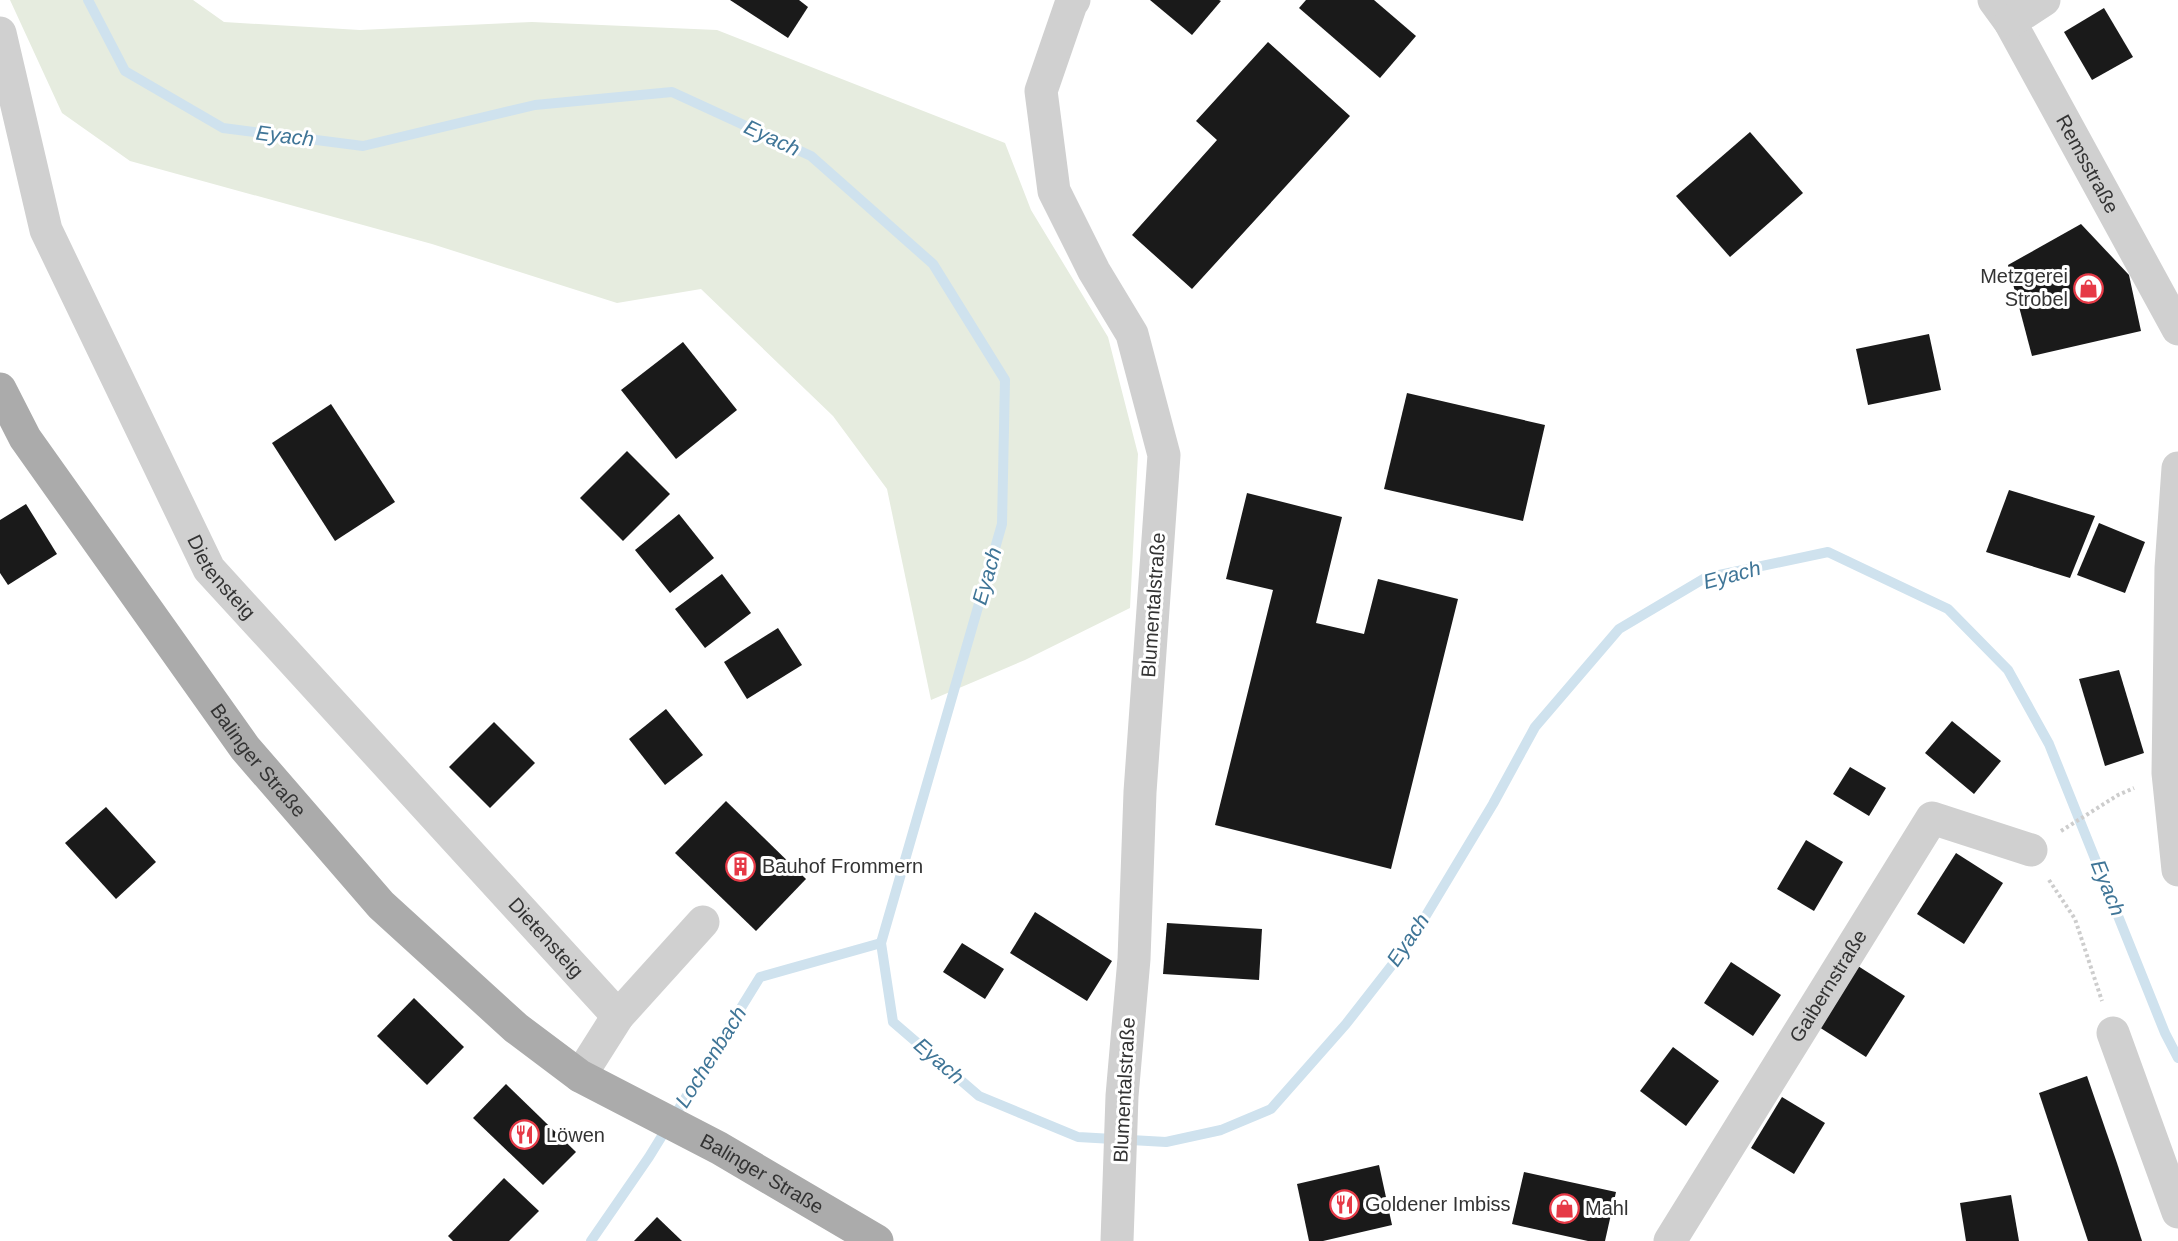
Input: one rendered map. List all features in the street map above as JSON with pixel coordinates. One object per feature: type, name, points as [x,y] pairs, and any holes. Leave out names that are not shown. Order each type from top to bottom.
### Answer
[{"type":"main road","name":"Balinger Straße","points":[[0,389],[25,438],[245,748],[381,905],[516,1028],[580,1076],[718,1148],[877,1241]]},
{"type":"street","name":"Blumentalstraße","points":[[1074,0],[1041,92],[1054,191],[1094,271],[1132,334],[1164,455],[1140,792],[1134,959],[1122,1096],[1117,1241]]},
{"type":"street","points":[[2002,11],[2044,0]]},
{"type":"street","name":"Remsstraße","points":[[2002,11],[2178,329]]},
{"type":"street","name":"Dietensteig","points":[[0,33],[46,230],[209,569],[618,1016]]},
{"type":"street","points":[[2178,468],[2171,567],[2168,773],[2178,870]]},
{"type":"street","name":"Gaibernstraße","points":[[1670,1241],[1932,818],[2031,850]]},
{"type":"street","points":[[580,1076],[618,1016],[703,922]]},
{"type":"street","points":[[2113,1033],[2178,1212]]},
{"type":"path","points":[[2062,830],[2118,795]]},
{"type":"path","points":[[2031,850],[2075,919],[2113,1033]]},
{"type":"shaded area","points":[[10,0],[193,0],[224,22],[360,30],[532,22],[717,30],[1005,143],[1031,210],[1108,337],[1138,454],[1130,608],[1025,660],[931,700],[887,489],[833,416],[701,289],[617,303],[432,244],[130,161],[62,113]]},
{"type":"building","points":[[730,0],[799,0],[808,7],[788,38]]},
{"type":"building","points":[[1150,0],[1219,0],[1221,1],[1192,35]]},
{"type":"building","points":[[1306,0],[1374,0],[1416,36],[1380,78],[1299,8]]},
{"type":"building","points":[[2104,8],[2133,57],[2092,80],[2064,32]]},
{"type":"building","points":[[1268,42],[1350,116],[1192,289],[1132,235],[1217,140],[1196,121]]},
{"type":"building","points":[[1750,132],[1803,193],[1730,257],[1676,196]]},
{"type":"building","points":[[2081,224],[2129,275],[2141,331],[2032,356],[2008,265]]},
{"type":"building","points":[[1929,334],[1941,390],[1868,405],[1856,349]]},
{"type":"building","points":[[683,342],[737,410],[676,459],[621,390]]},
{"type":"building","points":[[1407,393],[1545,425],[1523,521],[1384,489]]},
{"type":"building","points":[[331,404],[395,502],[335,541],[272,443]]},
{"type":"building","points":[[627,451],[670,494],[623,541],[580,498]]},
{"type":"building","points":[[2009,490],[2095,516],[2070,578],[1986,552]]},
{"type":"building","points":[[1247,493],[1342,517],[1316,623],[1364,634],[1378,579],[1458,599],[1391,869],[1215,825],[1273,590],[1226,579]]},
{"type":"building","points":[[26,504],[57,554],[8,585],[0,573],[0,520]]},
{"type":"building","points":[[679,514],[714,558],[670,593],[635,550]]},
{"type":"building","points":[[2099,523],[2145,542],[2125,593],[2077,575]]},
{"type":"building","points":[[722,574],[751,613],[705,648],[675,609]]},
{"type":"building","points":[[778,628],[802,665],[747,699],[724,662]]},
{"type":"building","points":[[2119,670],[2144,753],[2105,766],[2079,679]]},
{"type":"building","points":[[666,709],[703,755],[665,785],[629,739]]},
{"type":"building","points":[[1952,721],[2001,761],[1974,794],[1925,753]]},
{"type":"building","points":[[494,722],[535,763],[490,808],[449,767]]},
{"type":"building","points":[[1850,767],[1886,788],[1869,816],[1833,794]]},
{"type":"building","name":"Bauhof Frommern","points":[[726,801],[806,879],[756,931],[675,853]]},
{"type":"building","points":[[106,807],[156,862],[116,899],[65,843]]},
{"type":"building","points":[[1806,840],[1843,862],[1814,911],[1777,889]]},
{"type":"building","points":[[1956,853],[2003,883],[1964,944],[1917,914]]},
{"type":"building","points":[[1035,912],[1112,961],[1087,1001],[1010,953]]},
{"type":"building","points":[[1167,923],[1262,929],[1259,980],[1163,974]]},
{"type":"building","points":[[962,943],[1004,969],[985,999],[943,972]]},
{"type":"building","points":[[1731,962],[1781,995],[1753,1036],[1704,1003]]},
{"type":"building","points":[[1858,966],[1905,996],[1866,1057],[1819,1027]]},
{"type":"building","points":[[414,998],[464,1047],[427,1085],[377,1036]]},
{"type":"building","points":[[1673,1047],[1719,1081],[1686,1126],[1640,1091]]},
{"type":"building","points":[[2087,1076],[2142,1241],[2088,1241],[2039,1093]]},
{"type":"building","name":"Löwen","points":[[506,1084],[576,1152],[543,1185],[473,1118]]},
{"type":"building","points":[[1782,1097],[1825,1123],[1794,1174],[1751,1148]]},
{"type":"building","name":"Goldener Imbiss","points":[[1379,1165],[1392,1225],[1323,1241],[1309,1241],[1297,1184]]},
{"type":"building","name":"Mahl","points":[[1524,1172],[1616,1192],[1605,1241],[1588,1241],[1512,1224]]},
{"type":"building","points":[[504,1178],[539,1211],[509,1241],[453,1241],[448,1236]]},
{"type":"building","points":[[2011,1195],[2019,1241],[1966,1241],[1960,1203]]},
{"type":"building","points":[[657,1217],[682,1241],[634,1241]]},
{"type":"waterway","name":"Eyach","points":[[88,0],[125,71],[223,128],[363,146],[535,105],[672,92],[811,156],[933,264],[1005,380],[1002,524],[881,943],[893,1022],[979,1096],[1078,1137],[1166,1142],[1221,1130],[1271,1109],[1346,1024],[1410,942],[1493,804],[1535,727],[1619,629],[1705,578],[1828,552],[1948,609],[2008,670],[2049,744],[2165,1033],[2178,1058]]},
{"type":"waterway","name":"Lochenbach","points":[[591,1241],[649,1157],[760,977],[881,943]]},
{"type":"place","name":"Metzgerei Strobel","points":[[2089,288]]},
{"type":"place","name":"Bauhof Frommern","points":[[741,866]]},
{"type":"place","name":"Löwen","points":[[525,1135]]},
{"type":"place","name":"Goldener Imbiss","points":[[1344,1204]]},
{"type":"place","name":"Mahl","points":[[1564,1208]]}]
